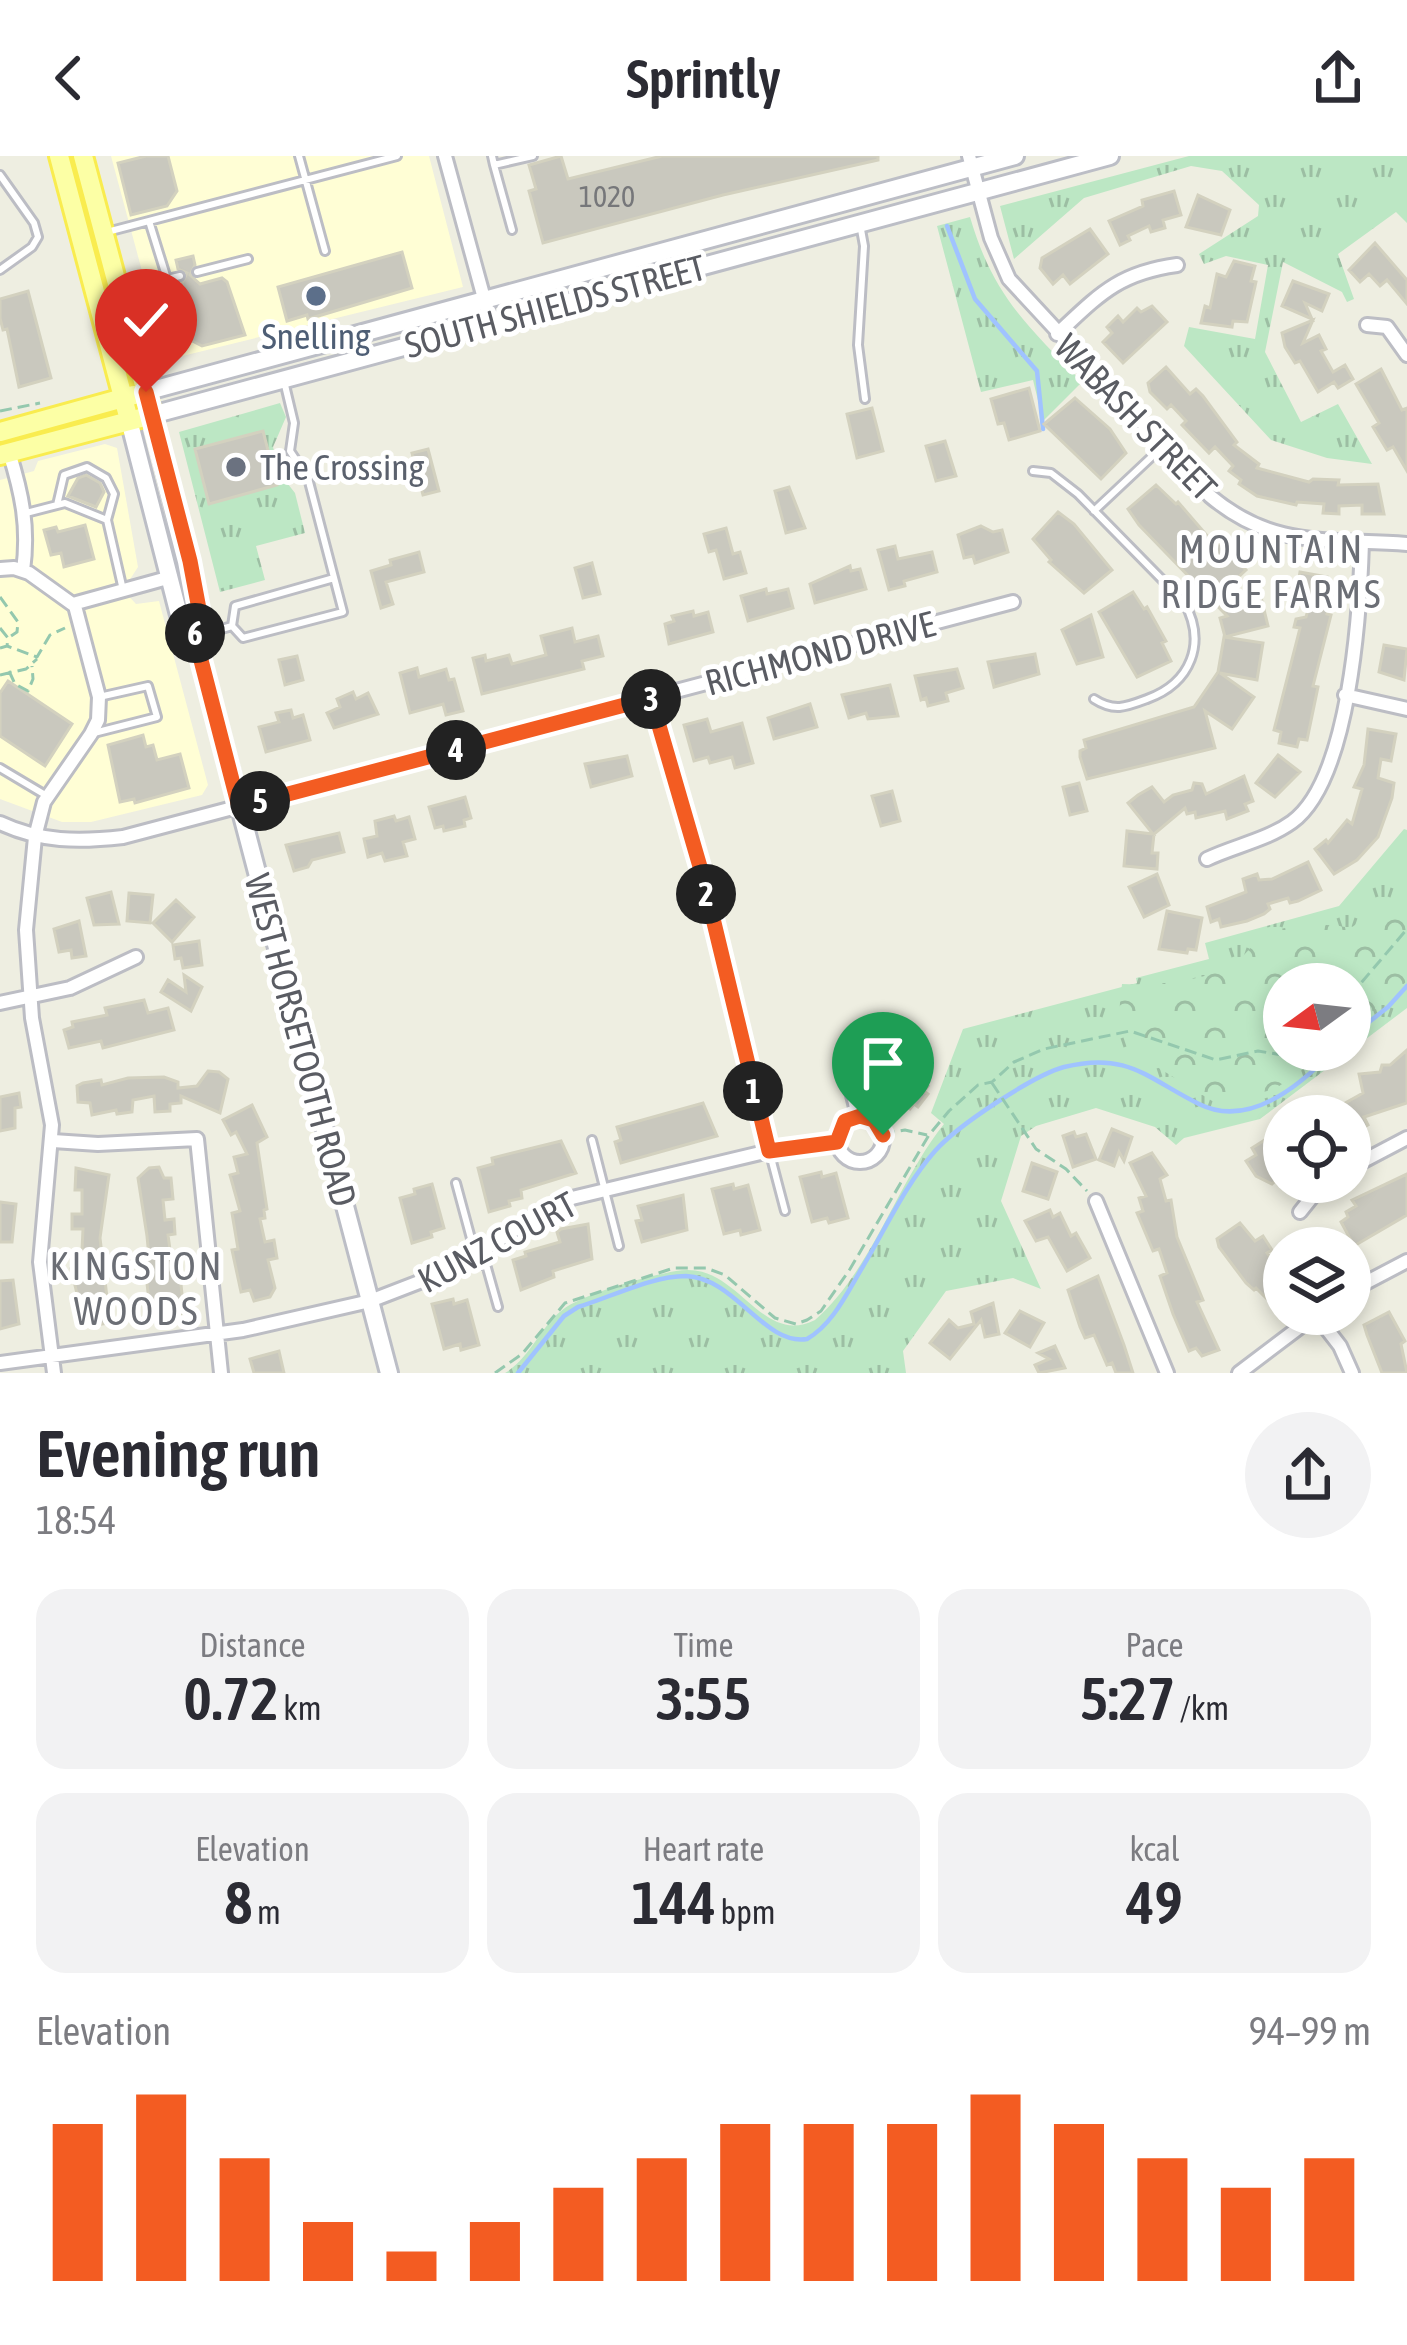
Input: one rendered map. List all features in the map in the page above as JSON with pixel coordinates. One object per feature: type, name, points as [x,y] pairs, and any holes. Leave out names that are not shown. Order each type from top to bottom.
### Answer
[{"type":"main road","name":"WEST HORSETOOTH ROAD","points":[[59,156],[179,615],[195,637],[389,1373]]},
{"type":"main road","name":"WEST HORSETOOTH ROAD","points":[[83,156],[199,609],[195,637]]},
{"type":"main road","name":"SOUTH SHIELDS STREET","points":[[0,432],[484,302],[970,162],[1015,156]]},
{"type":"main road","name":"SOUTH SHIELDS STREET","points":[[5,453],[1111,156]]},
{"type":"street","points":[[445,156],[491,324]]},
{"type":"street","name":"WABASH STREET","points":[[970,162],[991,238],[1009,279],[1210,496],[1261,529],[1292,538],[1407,544]]},
{"type":"street","points":[[1057,334],[1117,280],[1141,270],[1177,265]]},
{"type":"street","points":[[1367,325],[1387,327],[1407,355]]},
{"type":"street","points":[[5,453],[26,513],[23,571]]},
{"type":"street","points":[[1207,859],[1279,830],[1304,812],[1329,771],[1360,617],[1362,542]]},
{"type":"street","points":[[0,569],[23,571],[44,581],[73,604],[92,657],[99,697],[98,720],[91,734],[47,796],[35,837],[26,930],[29,996],[53,1141],[40,1262],[54,1373]]},
{"type":"street","points":[[73,604],[171,577]]},
{"type":"street","name":"RICHMOND DRIVE","points":[[0,823],[35,837],[67,841],[123,837],[1013,602]]},
{"type":"street","points":[[1345,695],[1407,709]]},
{"type":"street","points":[[0,1003],[94,980],[136,957]]},
{"type":"street","points":[[753,1090],[769,1151]]},
{"type":"street","points":[[837,1142],[840,1127],[855,1116],[874,1120],[883,1135]]},
{"type":"street","name":"KUNZ COURT","points":[[0,1363],[279,1323],[370,1301],[404,1291],[476,1257],[551,1206],[769,1151],[837,1142],[850,1160],[865,1162],[877,1154],[883,1135]]},
{"type":"street","points":[[1371,1157],[1407,1138]]},
{"type":"street","points":[[53,1141],[98,1144],[197,1139],[221,1373]]},
{"type":"street","points":[[1096,1202],[1167,1373]]},
{"type":"street","points":[[1300,1212],[1307,1203]]},
{"type":"street","points":[[1371,1280],[1407,1262]]},
{"type":"street","points":[[1239,1373],[1289,1335]]},
{"type":"street","points":[[1332,1335],[1352,1373]]},
{"type":"lane","points":[[299,156],[325,251]]},
{"type":"lane","points":[[104,233],[397,156]]},
{"type":"lane","points":[[512,230],[493,161],[533,156]]},
{"type":"lane","points":[[0,175],[34,223],[38,237],[32,247],[0,269]]},
{"type":"lane","points":[[149,221],[166,276],[180,276]]},
{"type":"lane","points":[[860,223],[864,246],[858,344],[865,399]]},
{"type":"lane","points":[[197,272],[248,259]]},
{"type":"lane","points":[[232,626],[243,638],[343,612],[308,478],[290,451],[294,423],[283,380]]},
{"type":"lane","points":[[1094,512],[1163,447]]},
{"type":"lane","points":[[57,506],[64,476],[77,467],[106,478],[114,494],[106,520],[123,590]]},
{"type":"lane","points":[[1033,471],[1051,473],[1184,602],[1196,635],[1192,661],[1173,686],[1123,708],[1108,708],[1094,699]]},
{"type":"lane","points":[[26,513],[65,503],[106,520]]},
{"type":"lane","points":[[232,626],[236,606],[334,578]]},
{"type":"lane","points":[[195,637],[232,626]]},
{"type":"lane","points":[[91,734],[157,716],[148,686],[99,697]]},
{"type":"lane","points":[[0,768],[47,796]]},
{"type":"lane","points":[[846,1079],[855,1116]]},
{"type":"lane","points":[[592,1140],[619,1246]]},
{"type":"lane","points":[[769,1151],[785,1211]]},
{"type":"lane","points":[[456,1183],[476,1257],[487,1268],[498,1307]]},
{"type":"path","points":[[0,597],[19,627],[7,646]]},
{"type":"path","points":[[0,612],[9,610]]},
{"type":"path","points":[[9,671],[15,684],[28,691],[32,666],[55,630],[68,627]]},
{"type":"path","points":[[0,628],[8,638]]},
{"type":"path","points":[[0,648],[38,657]]},
{"type":"path","points":[[0,675],[32,666]]},
{"type":"path","points":[[651,698],[703,877],[753,1090]]},
{"type":"path","points":[[1371,971],[1407,929]]},
{"type":"path","points":[[495,1373],[522,1354],[565,1303],[674,1268],[706,1268],[725,1275],[775,1318],[785,1323],[807,1320],[821,1311],[850,1269],[929,1136],[978,1085],[992,1082],[1014,1062],[1044,1049],[1115,1032],[1143,1034],[1216,1060],[1263,1052]]},
{"type":"path","points":[[992,1082],[1036,1149],[1066,1169],[1096,1202]]},
{"type":"path","points":[[883,1135],[904,1130],[929,1136]]},
{"type":"shaded area","points":[[111,156],[429,156],[463,287],[166,360]]},
{"type":"shaded area","points":[[105,444],[117,448],[138,567],[123,590],[136,604],[159,601],[208,785],[202,795],[91,822],[62,822],[0,799],[0,480],[34,471],[38,461]]},
{"type":"green space","points":[[1189,156],[1407,156],[1407,223],[1396,212],[1338,254],[1354,299],[1347,302],[1342,292],[1283,262],[1265,352],[1301,422],[1338,404],[1372,464],[1327,458],[1271,440],[1184,346],[1189,327],[1255,339],[1268,265],[1226,256],[1204,264],[1199,254],[1258,216],[1259,205],[1222,171],[1191,166],[1084,198],[1014,259],[1000,206]]},
{"type":"green space","points":[[970,217],[1001,289],[1028,326],[1082,382],[1043,421],[1033,380],[981,392],[937,226]]},
{"type":"green space","points":[[280,403],[286,417],[273,447],[280,474],[295,493],[305,533],[256,546],[265,580],[220,592],[179,432]],"holes":[[[263,431],[277,485],[210,503]]]},
{"type":"green space","points":[[1407,830],[1407,1008],[1371,1035],[1371,963],[1263,963],[1263,1071],[1324,1071],[1292,1095],[1263,1095],[1260,1119],[1184,1138],[1176,1145],[1155,1127],[1096,1108],[1036,1126],[1021,1136],[1001,1201],[1041,1289],[1013,1278],[946,1291],[903,1351],[906,1373],[505,1373],[553,1318],[571,1305],[616,1286],[676,1271],[697,1271],[716,1278],[778,1322],[795,1325],[815,1320],[853,1276],[944,1124],[931,1113],[963,1029],[1209,959],[1205,943],[1339,906]]},
{"type":"green space","points":[[1407,899],[1407,981],[1371,1013],[1371,963],[1263,963],[1263,1071],[1300,1071],[1275,1089],[1217,1104],[1128,1049],[1119,1013],[1122,984],[1174,982],[1212,974],[1235,963],[1269,933],[1304,925],[1351,928],[1386,901]]},
{"type":"building","points":[[168,156],[177,191],[167,206],[131,215],[118,163]]},
{"type":"building","points":[[561,156],[568,179],[662,156],[878,156],[878,160],[543,243],[529,191],[536,189],[529,165]]},
{"type":"building","points":[[1174,191],[1181,215],[1163,220],[1165,228],[1151,232],[1149,226],[1120,245],[1109,221],[1143,206],[1142,200]]},
{"type":"building","points":[[1198,195],[1230,210],[1221,235],[1186,227]]},
{"type":"building","points":[[1090,229],[1108,254],[1070,284],[1063,275],[1053,284],[1040,268],[1042,258]]},
{"type":"building","points":[[1375,243],[1407,280],[1407,304],[1387,280],[1380,286],[1369,274],[1360,282],[1349,270]]},
{"type":"building","points":[[402,252],[412,288],[287,321],[278,287]]},
{"type":"building","points":[[193,256],[190,275],[200,284],[222,278],[227,282],[245,335],[202,346],[171,330],[162,297],[184,292],[187,273],[178,269],[176,260]]},
{"type":"building","points":[[1234,261],[1255,266],[1247,322],[1233,321],[1232,327],[1201,323],[1205,306],[1210,308],[1217,274],[1226,277]]},
{"type":"building","points":[[1293,281],[1329,294],[1322,311],[1305,303],[1312,319],[1282,306]]},
{"type":"building","points":[[28,291],[51,378],[19,387],[7,329],[3,330],[0,318],[0,299]]},
{"type":"building","points":[[1152,306],[1167,322],[1123,363],[1103,342],[1112,333],[1107,327],[1118,316],[1123,322],[1137,308],[1141,312]]},
{"type":"building","points":[[1313,320],[1303,343],[1319,335],[1326,349],[1321,351],[1333,372],[1345,365],[1353,379],[1338,388],[1334,382],[1318,392],[1300,361],[1295,363],[1285,347],[1282,333]]},
{"type":"building","points":[[1166,367],[1190,394],[1196,389],[1203,396],[1237,442],[1234,445],[1259,464],[1257,468],[1309,482],[1378,484],[1384,514],[1362,514],[1362,505],[1339,506],[1339,514],[1323,513],[1324,504],[1296,505],[1257,496],[1239,484],[1241,480],[1229,471],[1233,466],[1215,447],[1209,453],[1182,425],[1186,421],[1171,405],[1167,409],[1150,392],[1148,383]]},
{"type":"building","points":[[1381,369],[1402,410],[1407,408],[1407,471],[1373,427],[1379,423],[1356,384]]},
{"type":"building","points":[[1029,388],[1040,431],[1009,440],[1004,423],[998,424],[991,399]]},
{"type":"building","points":[[1075,398],[1110,429],[1126,453],[1101,479],[1044,424]]},
{"type":"building","points":[[872,408],[883,451],[857,458],[847,414]]},
{"type":"building","name":"The Crossing","points":[[263,431],[277,485],[209,504],[195,449]]},
{"type":"building","points":[[945,441],[956,476],[936,481],[926,446]]},
{"type":"building","points":[[428,449],[439,491],[423,495],[412,453]]},
{"type":"building","points":[[86,475],[100,483],[104,492],[96,507],[68,496],[78,478]]},
{"type":"building","points":[[1156,485],[1246,570],[1214,600],[1259,589],[1268,626],[1225,637],[1220,618],[1227,616],[1128,509]]},
{"type":"building","points":[[789,487],[805,528],[786,533],[775,491]]},
{"type":"building","points":[[1058,512],[1112,570],[1084,593],[1049,562],[1033,539]]},
{"type":"building","points":[[85,525],[94,559],[64,567],[61,553],[51,555],[44,530],[56,527],[58,532]]},
{"type":"building","points":[[981,526],[993,532],[1002,530],[1008,552],[975,563],[973,556],[964,558],[958,535]]},
{"type":"building","points":[[726,528],[733,554],[740,552],[746,573],[724,579],[716,550],[709,552],[704,534]]},
{"type":"building","points":[[895,546],[898,559],[932,552],[937,572],[889,590],[878,550]]},
{"type":"building","points":[[419,552],[424,572],[386,582],[393,604],[381,608],[371,571]]},
{"type":"building","points":[[592,563],[600,594],[583,598],[575,568]]},
{"type":"building","points":[[850,566],[851,571],[860,569],[866,589],[815,603],[810,584]]},
{"type":"building","points":[[1300,572],[1327,577],[1325,585],[1333,587],[1307,740],[1299,739],[1297,747],[1279,743],[1281,732],[1274,730],[1300,628],[1294,627],[1296,619],[1306,617],[1312,597],[1296,594]]},
{"type":"building","points":[[766,589],[767,594],[788,589],[793,608],[748,621],[741,596]]},
{"type":"building","points":[[1133,592],[1166,641],[1162,643],[1171,661],[1137,677],[1099,612]]},
{"type":"building","points":[[693,611],[694,616],[708,612],[713,632],[669,644],[665,624],[674,621],[672,616]]},
{"type":"building","points":[[1091,615],[1103,657],[1077,664],[1062,630]]},
{"type":"building","points":[[572,628],[575,642],[598,636],[603,656],[582,661],[584,669],[482,694],[473,658],[485,655],[486,661],[509,655],[512,664],[546,655],[541,636]]},
{"type":"building","points":[[1224,637],[1263,643],[1257,680],[1220,673],[1254,697],[1232,729],[1205,711],[1215,748],[1087,779],[1080,757],[1086,748],[1084,740],[1194,707],[1218,672]]},
{"type":"building","points":[[1384,645],[1407,649],[1404,680],[1379,672]]},
{"type":"building","points":[[1035,654],[1039,674],[994,687],[988,662]]},
{"type":"building","points":[[297,656],[303,680],[285,685],[279,660]]},
{"type":"building","points":[[417,668],[419,677],[446,669],[449,680],[454,679],[463,711],[446,715],[443,704],[410,713],[400,673]]},
{"type":"building","points":[[957,669],[963,688],[946,693],[948,701],[928,706],[926,698],[921,700],[915,676]]},
{"type":"building","points":[[8,681],[72,724],[45,766],[0,736],[0,693]]},
{"type":"building","points":[[890,685],[898,716],[868,719],[866,713],[849,718],[842,695]]},
{"type":"building","points":[[353,692],[356,699],[368,693],[378,714],[334,728],[327,713],[340,707],[337,699]]},
{"type":"building","points":[[810,704],[817,727],[774,739],[768,718]]},
{"type":"building","points":[[291,710],[293,718],[303,715],[310,740],[266,752],[259,727],[279,722],[276,713]]},
{"type":"building","points":[[707,719],[711,732],[742,723],[753,763],[735,768],[732,757],[710,763],[708,757],[694,761],[684,725]]},
{"type":"building","points":[[1368,729],[1396,734],[1391,761],[1381,759],[1378,778],[1394,783],[1392,798],[1378,837],[1357,860],[1334,874],[1315,849],[1328,843],[1347,820],[1352,824],[1362,789],[1354,787],[1364,765]]},
{"type":"building","points":[[143,735],[146,747],[153,745],[157,760],[180,754],[189,788],[135,803],[134,799],[120,802],[108,745]]},
{"type":"building","points":[[1278,755],[1300,772],[1275,797],[1256,783]]},
{"type":"building","points":[[627,756],[632,776],[591,787],[585,764]]},
{"type":"building","points":[[1244,776],[1253,801],[1245,804],[1248,811],[1227,819],[1225,811],[1196,818],[1195,812],[1187,814],[1185,808],[1154,834],[1152,853],[1158,853],[1157,869],[1124,866],[1127,831],[1153,834],[1128,803],[1138,795],[1152,787],[1164,802],[1192,790],[1194,783],[1202,784],[1206,794]]},
{"type":"building","points":[[1079,783],[1087,811],[1070,815],[1063,787]]},
{"type":"building","points":[[892,791],[900,821],[881,826],[872,796]]},
{"type":"building","points":[[465,797],[471,818],[464,820],[465,826],[435,828],[429,807]]},
{"type":"building","points":[[394,816],[396,821],[409,817],[415,839],[403,842],[407,856],[385,861],[382,853],[368,857],[364,839],[377,836],[375,821]]},
{"type":"building","points":[[339,833],[344,852],[312,860],[308,867],[294,871],[286,845]]},
{"type":"building","points":[[1308,862],[1321,890],[1298,901],[1290,903],[1288,898],[1268,904],[1270,909],[1264,914],[1247,921],[1221,927],[1219,919],[1211,922],[1207,907],[1246,892],[1243,879],[1257,874],[1259,880],[1272,879]]},
{"type":"building","points":[[1157,874],[1169,905],[1144,917],[1129,887]]},
{"type":"building","points":[[111,892],[119,924],[94,925],[87,898]]},
{"type":"building","points":[[129,893],[153,895],[150,923],[127,921]]},
{"type":"building","points":[[176,900],[194,917],[172,942],[153,923]]},
{"type":"building","points":[[1167,911],[1202,918],[1196,950],[1159,949]]},
{"type":"building","points":[[79,921],[86,956],[72,958],[71,950],[59,952],[54,929]]},
{"type":"building","points":[[199,941],[202,965],[183,968],[181,958],[175,959],[173,945]]},
{"type":"building","points":[[184,975],[202,987],[191,1011],[161,992],[168,980],[186,992]]},
{"type":"building","points":[[144,1000],[148,1013],[168,1008],[174,1030],[103,1048],[101,1041],[69,1048],[64,1030],[73,1027],[72,1022],[107,1015],[105,1008]]},
{"type":"building","points":[[1407,1050],[1407,1103],[1371,1115],[1371,1095],[1359,1095],[1363,1093],[1359,1074],[1380,1072],[1382,1065],[1390,1065]]},
{"type":"building","points":[[906,1057],[922,1067],[925,1073],[920,1080],[928,1086],[918,1107],[914,1104],[910,1109],[897,1099],[893,1104],[883,1097],[887,1092],[874,1082],[884,1061],[889,1064],[893,1059],[900,1065]]},
{"type":"building","points":[[208,1071],[228,1079],[220,1113],[181,1096],[181,1103],[170,1104],[170,1111],[155,1112],[154,1096],[133,1100],[132,1112],[117,1114],[116,1110],[92,1115],[90,1103],[78,1102],[77,1086],[83,1083],[164,1077],[178,1082],[178,1088],[197,1086]]},
{"type":"building","points":[[19,1093],[15,1128],[0,1131],[0,1097]]},
{"type":"building","points":[[703,1103],[717,1136],[621,1163],[615,1142],[621,1140],[617,1127]]},
{"type":"building","points":[[252,1105],[267,1137],[257,1143],[267,1209],[260,1219],[265,1242],[274,1240],[277,1258],[268,1260],[275,1288],[270,1297],[254,1301],[250,1290],[241,1292],[232,1250],[238,1249],[232,1213],[240,1211],[230,1175],[238,1173],[234,1157],[247,1154],[236,1132],[231,1135],[223,1120]]},
{"type":"building","points":[[1112,1129],[1132,1137],[1124,1161],[1119,1152],[1114,1166],[1099,1160]]},
{"type":"building","points":[[1074,1132],[1076,1137],[1086,1134],[1096,1159],[1073,1167],[1063,1136]]},
{"type":"building","points":[[561,1141],[576,1173],[521,1190],[522,1198],[489,1212],[478,1168],[493,1164],[492,1158]]},
{"type":"building","points":[[1263,1141],[1263,1180],[1246,1161],[1256,1155],[1252,1148]]},
{"type":"building","points":[[1152,1153],[1167,1175],[1160,1179],[1166,1201],[1171,1200],[1177,1237],[1203,1300],[1197,1302],[1219,1350],[1202,1356],[1196,1348],[1189,1351],[1160,1276],[1167,1273],[1159,1249],[1153,1251],[1137,1213],[1143,1211],[1139,1198],[1146,1196],[1130,1163]]},
{"type":"building","points":[[1032,1163],[1057,1172],[1048,1199],[1023,1191]]},
{"type":"building","points":[[159,1167],[164,1178],[171,1178],[173,1199],[163,1200],[165,1220],[174,1219],[175,1234],[168,1235],[171,1257],[178,1256],[184,1313],[169,1315],[168,1307],[152,1309],[149,1301],[144,1257],[149,1257],[138,1178],[149,1168]]},
{"type":"building","points":[[76,1168],[109,1175],[100,1238],[110,1323],[78,1327],[75,1311],[81,1310],[71,1269],[79,1269],[78,1251],[82,1250],[83,1229],[72,1229],[72,1214],[82,1214],[82,1190],[75,1190]]},
{"type":"building","points":[[821,1172],[822,1177],[836,1173],[848,1218],[812,1222],[800,1177]]},
{"type":"building","points":[[1407,1174],[1407,1215],[1371,1236],[1371,1227],[1344,1227],[1341,1222],[1354,1203],[1371,1203],[1371,1191]]},
{"type":"building","points":[[432,1184],[444,1228],[412,1243],[400,1198]]},
{"type":"building","points":[[733,1184],[734,1189],[748,1185],[760,1230],[724,1234],[712,1189]]},
{"type":"building","points":[[683,1195],[687,1230],[642,1242],[636,1221],[642,1220],[638,1206]]},
{"type":"building","points":[[0,1202],[16,1204],[12,1242],[0,1242]]},
{"type":"building","points":[[1050,1210],[1053,1217],[1060,1213],[1071,1236],[1076,1233],[1090,1258],[1067,1271],[1048,1237],[1036,1241],[1025,1221]]},
{"type":"building","points":[[1240,1223],[1255,1241],[1263,1236],[1263,1295],[1246,1283],[1217,1239]]},
{"type":"building","points":[[588,1224],[592,1259],[553,1271],[554,1277],[521,1290],[513,1260],[560,1242],[557,1232],[561,1229]]},
{"type":"building","points":[[1098,1276],[1133,1373],[1116,1373],[1112,1363],[1107,1365],[1094,1335],[1085,1338],[1080,1327],[1068,1290]]},
{"type":"building","points":[[13,1280],[19,1324],[0,1329],[0,1281]]},
{"type":"building","points":[[453,1299],[454,1304],[467,1300],[479,1345],[444,1349],[432,1304]]},
{"type":"building","points":[[993,1303],[999,1334],[985,1337],[981,1320],[950,1359],[930,1343],[949,1320],[958,1328],[974,1324],[971,1312]]},
{"type":"building","points":[[1020,1311],[1044,1323],[1030,1347],[1005,1333]]},
{"type":"building","points":[[1389,1312],[1405,1341],[1401,1344],[1407,1373],[1382,1373],[1368,1335],[1371,1321]]},
{"type":"building","points":[[1055,1346],[1065,1368],[1039,1373],[1035,1365],[1049,1359],[1038,1353]]},
{"type":"building","points":[[279,1351],[284,1373],[254,1373],[250,1359]]},
{"type":"waterway","points":[[947,226],[975,299],[1037,371],[1043,429]]},
{"type":"waterway","points":[[1371,1020],[1407,986]]},
{"type":"waterway","points":[[518,1373],[564,1316],[578,1307],[673,1277],[704,1280],[777,1332],[807,1339],[839,1307],[935,1151],[996,1103],[1050,1072],[1086,1063],[1121,1065],[1199,1104],[1237,1111],[1273,1099],[1311,1071]]},
{"type":"place","name":"Snelling","points":[[316,296]]},
{"type":"place","name":"The Crossing","points":[[236,467]]},
{"type":"district","name":"MOUNTAIN RIDGE FARMS","points":[[1272,572]]},
{"type":"district","name":"KINGSTON WOODS","points":[[137,1288]]},
{"type":"route","points":[[146,392],[190,561],[199,609],[195,637],[239,807],[651,698],[703,877],[769,1151],[837,1142],[840,1127],[852,1117],[874,1120],[883,1135]]}]
